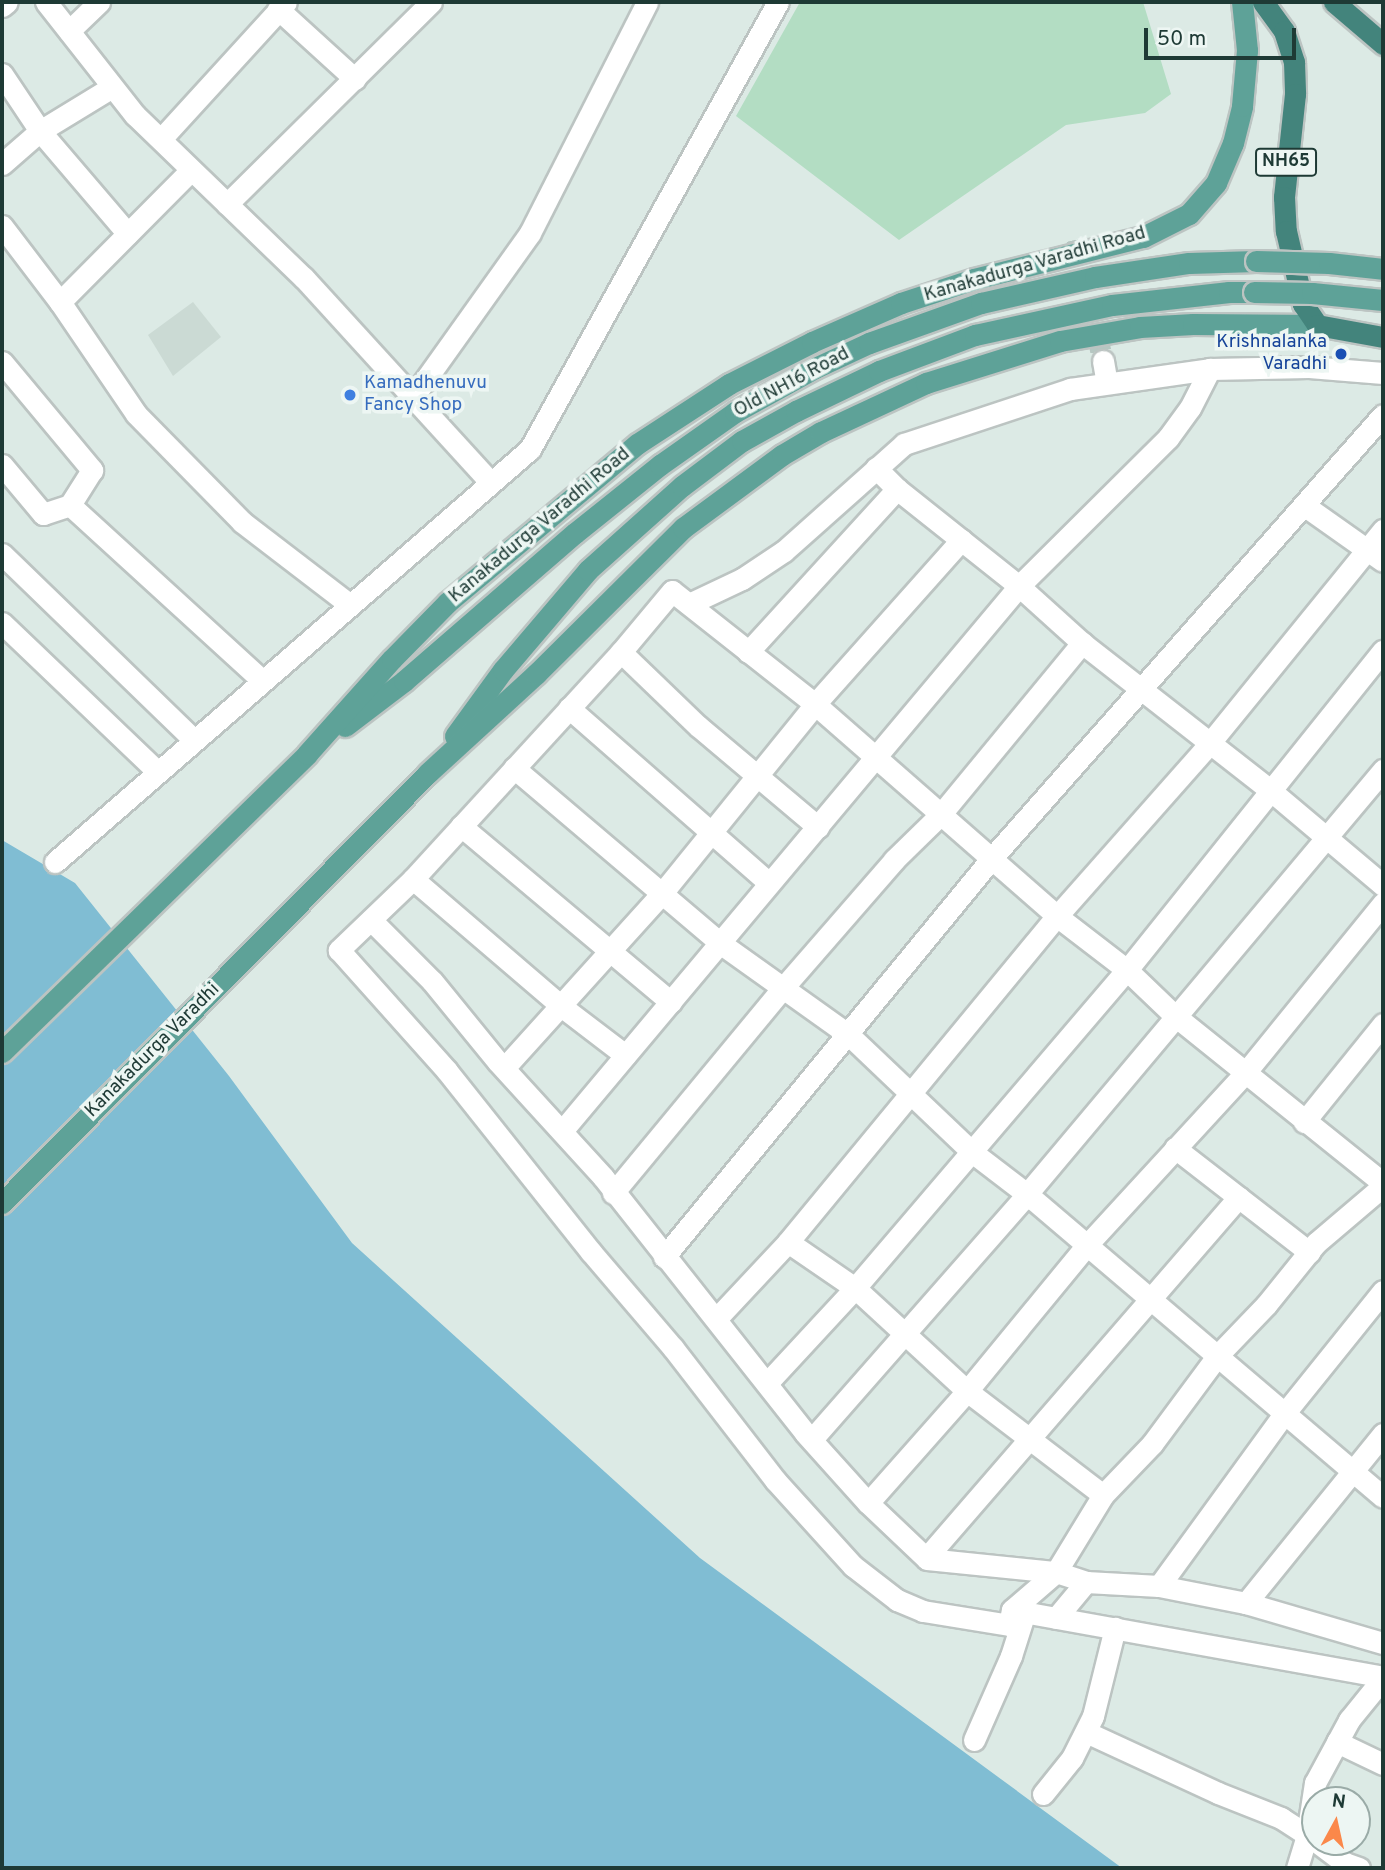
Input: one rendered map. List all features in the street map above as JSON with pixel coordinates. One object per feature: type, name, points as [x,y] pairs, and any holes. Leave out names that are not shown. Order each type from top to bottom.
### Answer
[{"type":"highway","points":[[1334,2],[1383,44]]},
{"type":"highway","name":"NH65","points":[[1273,5],[1284,31],[1294,72],[1295,93],[1284,197],[1286,231],[1303,304],[1317,324]]},
{"type":"highway","points":[[1317,324],[1383,337]]},
{"type":"main road","name":"Kanakadurga Varadhi Road","points":[[307,754],[391,659],[448,602],[534,526],[637,444],[729,384],[812,342],[901,303],[974,279],[1143,237],[1189,214],[1216,183],[1233,143],[1242,106],[1247,50],[1242,2]]},
{"type":"main road","name":"Old NH16 Road","points":[[307,754],[404,681],[575,533],[660,465],[735,412],[815,368],[869,343],[981,303],[1095,277],[1189,263],[1329,263],[1383,269]]},
{"type":"main road","name":"Old NH16 Road","points":[[428,773],[503,670],[588,570],[682,486],[742,441],[796,411],[879,371],[975,335],[1112,305],[1229,292],[1312,293],[1383,300]]},
{"type":"main road","points":[[428,773],[537,674],[683,528],[782,455],[821,432],[926,383],[1060,341],[1139,327],[1192,324],[1317,324]]},
{"type":"main road","points":[[2,1052],[307,754]]},
{"type":"main road","name":"Kanakadurga Varadhi","points":[[2,1203],[428,773]]},
{"type":"street","points":[[2,6],[6,2]]},
{"type":"street","points":[[46,2],[135,116],[304,278],[491,483]]},
{"type":"street","points":[[69,31],[99,2]]},
{"type":"street","points":[[227,204],[431,2]]},
{"type":"street","points":[[412,397],[530,233],[647,2]]},
{"type":"street","points":[[55,862],[530,449],[778,2]]},
{"type":"street","points":[[161,139],[282,5],[355,79]]},
{"type":"street","points":[[2,74],[40,131],[128,234]]},
{"type":"street","points":[[2,164],[40,131],[111,87]]},
{"type":"street","points":[[60,302],[191,170]]},
{"type":"street","points":[[2,226],[60,302],[136,414],[242,522],[350,605]]},
{"type":"street","points":[[1103,361],[1107,383]]},
{"type":"street","points":[[2,362],[92,470],[70,505],[43,514],[2,465]]},
{"type":"street","points":[[689,604],[742,579],[784,551],[905,444],[1070,389],[1210,369],[1309,366],[1383,373]]},
{"type":"street","points":[[562,1131],[1019,586],[1168,438],[1190,408],[1210,369]]},
{"type":"street","points":[[664,1256],[849,1035],[991,859],[1305,506],[1374,439],[1383,415]]},
{"type":"street","points":[[876,468],[897,489],[1019,586],[1082,643],[1270,790],[1383,885]]},
{"type":"street","points":[[748,652],[897,489]]},
{"type":"street","points":[[70,505],[263,681]]},
{"type":"street","points":[[1305,506],[1375,555]]},
{"type":"street","points":[[716,1319],[788,1242],[1057,916],[1375,555],[1383,530]]},
{"type":"street","points":[[505,1067],[663,892],[816,704],[961,540]]},
{"type":"street","points":[[2,554],[194,740]]},
{"type":"street","points":[[672,591],[748,652],[816,704],[1057,916],[1127,970],[1175,1016],[1383,1184],[1309,1252],[1266,1305],[1217,1356],[1153,1444],[1103,1495],[1056,1572],[1018,1611],[1009,1625],[923,1611],[897,1600],[845,1557],[775,1480],[724,1412],[548,1200],[447,1071],[340,950],[413,879],[621,652],[672,591]]},
{"type":"street","points":[[2,622],[158,772]]},
{"type":"street","points":[[613,1193],[782,989],[894,860],[941,814],[1082,643]]},
{"type":"street","points":[[768,1382],[855,1287],[1127,970],[1383,651]]},
{"type":"street","points":[[621,652],[698,726],[818,827]]},
{"type":"street","points":[[569,708],[769,883]]},
{"type":"street","points":[[514,768],[720,943],[849,1035],[911,1091],[972,1152],[1027,1194],[1383,1497]]},
{"type":"street","points":[[813,1438],[1027,1194],[1175,1016],[1327,840],[1383,770]]},
{"type":"street","points":[[461,826],[670,1002]]},
{"type":"street","points":[[413,879],[561,1006],[625,1055]]},
{"type":"street","points":[[868,1503],[967,1391],[1086,1246],[1245,1073],[1383,904]]},
{"type":"street","points":[[371,920],[432,981],[562,1131],[768,1382],[805,1433],[813,1438],[868,1503],[927,1557],[1056,1572],[1086,1582],[1159,1586],[1246,1603],[1383,1643]]},
{"type":"street","points":[[1304,1122],[1383,1024]]},
{"type":"street","points":[[1175,1148],[1309,1252]]},
{"type":"street","points":[[927,1557],[1239,1197]]},
{"type":"street","points":[[788,1242],[855,1287],[967,1391],[1103,1495]]},
{"type":"street","points":[[1159,1586],[1284,1414],[1383,1291]]},
{"type":"street","points":[[1246,1603],[1383,1434]]},
{"type":"street","points":[[1056,1618],[1086,1582]]},
{"type":"street","points":[[1018,1611],[1383,1678],[1349,1720],[1315,1786]]},
{"type":"street","points":[[974,1740],[1011,1656],[1018,1611]]},
{"type":"street","points":[[1043,1794],[1072,1758],[1093,1716],[1115,1628]]},
{"type":"street","points":[[1086,1732],[1218,1793],[1280,1818],[1301,1831]]},
{"type":"street","points":[[1337,1742],[1383,1764]]},
{"type":"street","points":[[1336,1856],[1359,1868]]},
{"type":"shaded area","points":[[193,302],[221,337],[173,376],[148,335]]},
{"type":"green space","points":[[800,2],[1143,2],[1171,94],[1145,113],[1066,125],[899,240],[736,116]]},
{"type":"water","points":[[2,840],[75,883],[229,1076],[352,1243],[700,1558],[1122,1868],[2,1868]]},
{"type":"tunnel","points":[[1077,239],[1103,361]]},
{"type":"place","name":"Krishnalanka Varadhi","points":[[1341,354]]},
{"type":"place","name":"Kamadhenuvu Fancy Shop","points":[[350,395]]}]
